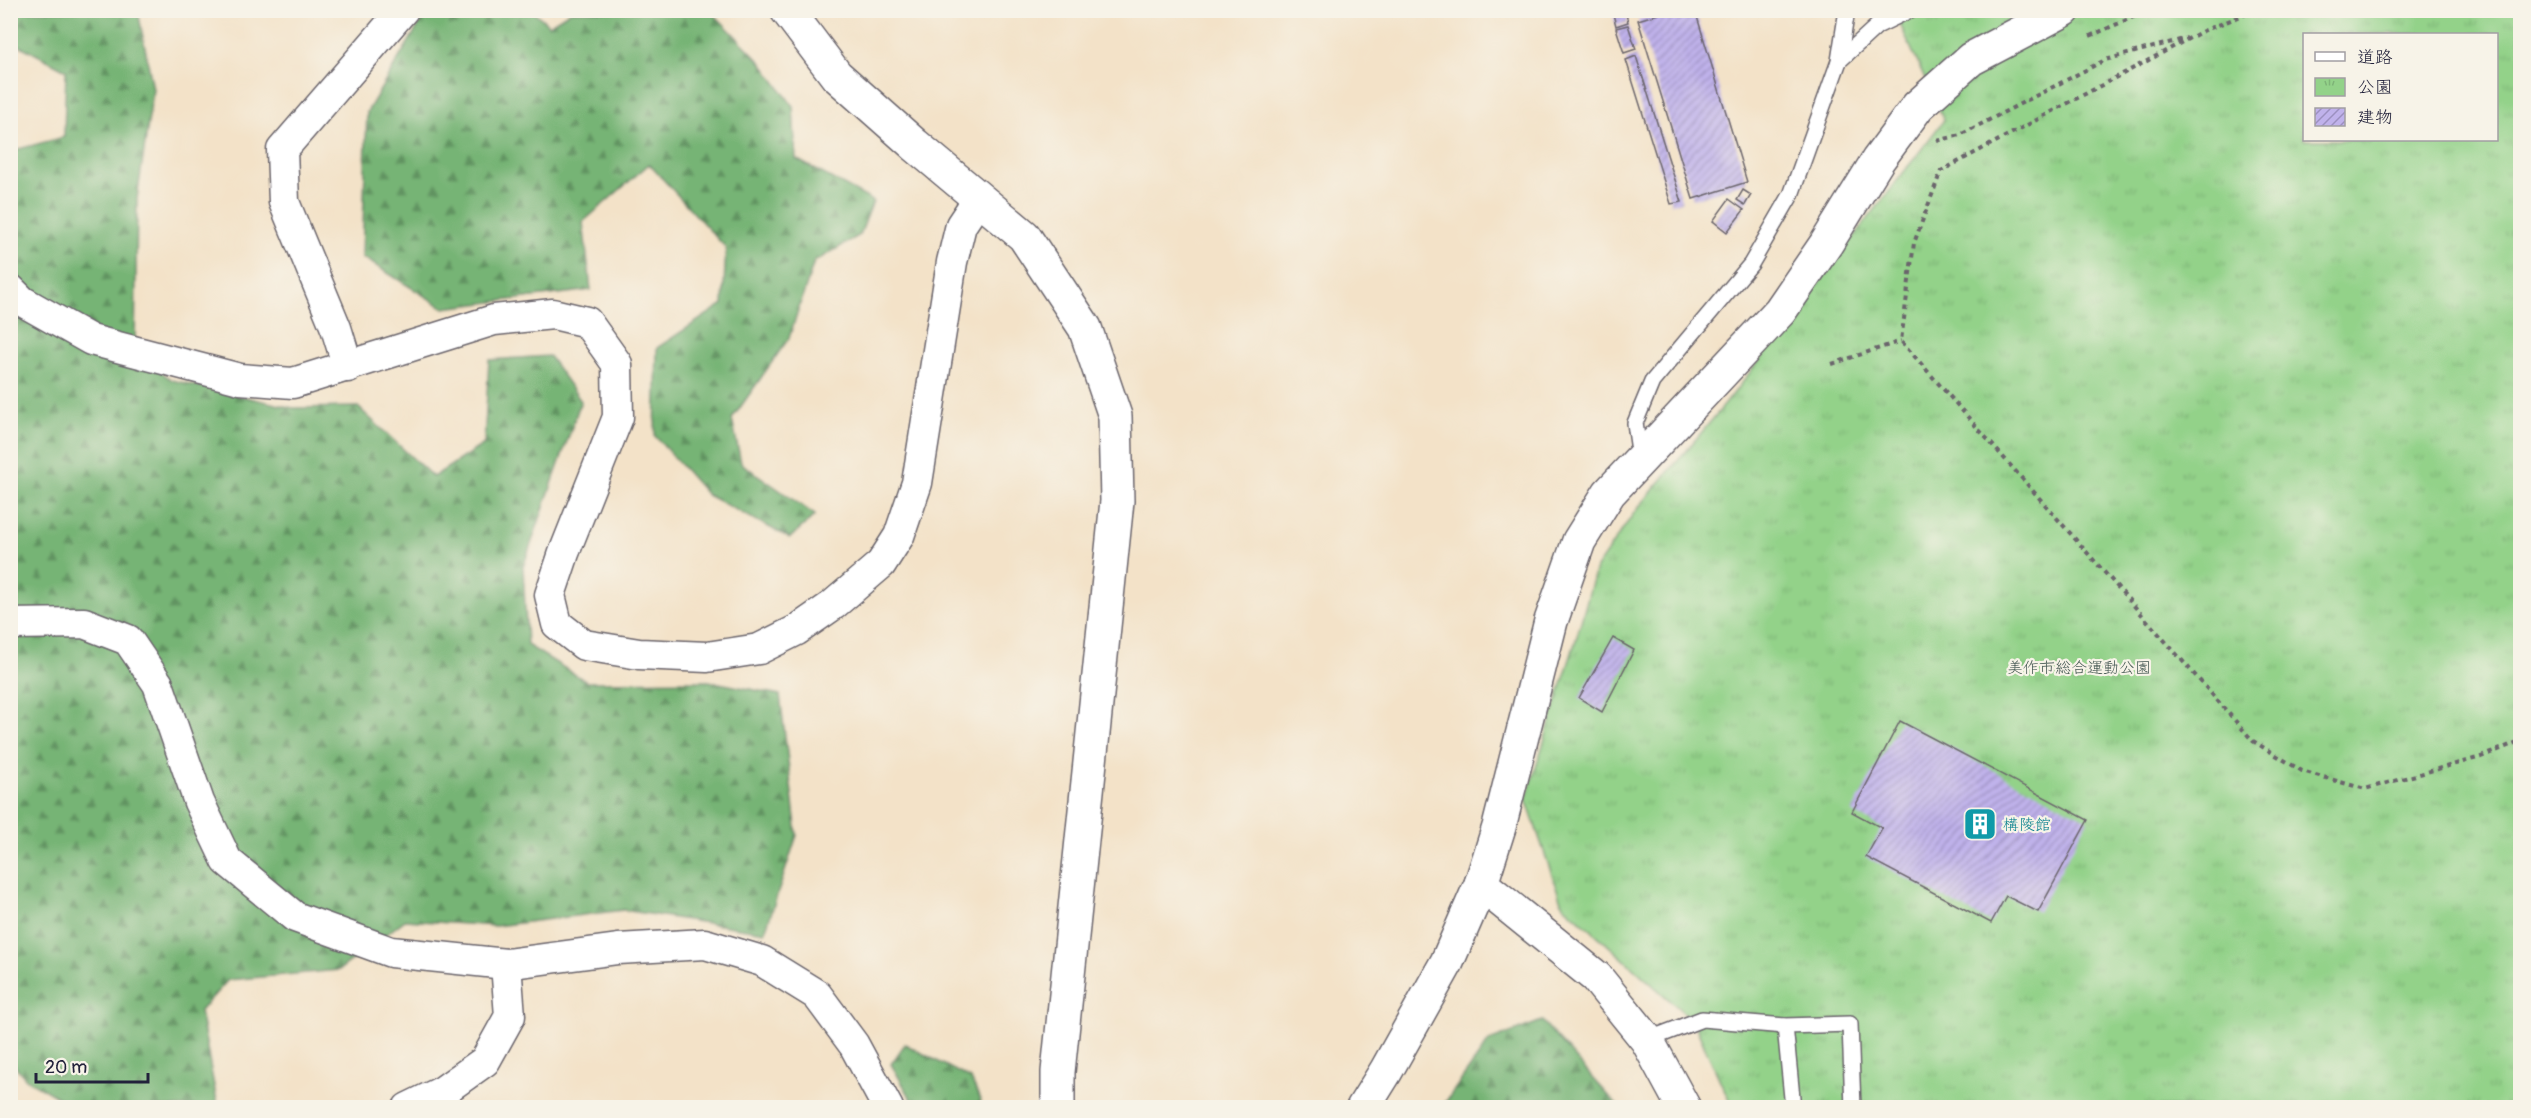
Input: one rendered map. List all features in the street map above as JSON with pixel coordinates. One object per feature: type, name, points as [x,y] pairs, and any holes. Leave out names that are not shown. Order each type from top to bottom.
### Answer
[{"type":"street","points":[[348,368],[336,328],[284,202],[282,150],[403,10]]},
{"type":"street","points":[[786,10],[836,75],[1024,236],[1085,328],[1115,417],[1118,501],[1058,1072],[1058,1107]]},
{"type":"street","points":[[1363,1107],[1386,1071],[1447,962],[1481,884],[1499,827],[1551,621],[1579,541],[1609,493],[1780,311],[1826,244],[1878,160],[1918,106],[1971,59],[2064,10]]},
{"type":"street","points":[[10,289],[22,301],[91,340],[240,379],[293,383],[348,368],[494,320],[553,314],[587,322],[617,364],[618,417],[564,553],[550,595],[557,624],[584,645],[639,654],[706,657],[759,649],[797,630],[833,606],[881,564],[899,536],[917,483],[952,262],[961,225],[979,198]]},
{"type":"street","points":[[10,624],[84,623],[128,640],[158,684],[199,802],[227,861],[296,917],[391,952],[506,964],[618,949],[705,944],[762,961],[817,995],[854,1045],[888,1107]]},
{"type":"street","points":[[1481,884],[1596,977],[1647,1040],[1684,1107]]},
{"type":"street","points":[[408,1107],[443,1091],[485,1061],[510,1016],[506,964]]},
{"type":"lane","points":[[1640,458],[1635,423],[1652,382],[1751,264],[1791,195],[1839,61],[1847,10]]},
{"type":"lane","points":[[1839,61],[1877,26],[1910,10]]},
{"type":"lane","points":[[1647,1040],[1702,1019],[1785,1026],[1850,1023],[1853,1107]]},
{"type":"lane","points":[[1785,1026],[1793,1107]]},
{"type":"path","points":[[2085,39],[2149,10]]},
{"type":"path","points":[[2256,10],[2193,36],[1941,171],[1914,243],[1901,341],[2253,741],[2302,771],[2365,789],[2481,757],[2520,741]]},
{"type":"path","points":[[1941,133],[1934,142],[1960,135],[2105,60],[2193,36]]},
{"type":"path","points":[[1832,364],[1901,341]]},
{"type":"green space","points":[[10,11],[138,11],[153,89],[137,199],[135,352],[172,380],[293,408],[358,407],[433,477],[484,444],[489,360],[549,356],[581,401],[523,567],[527,645],[587,682],[709,681],[780,695],[797,835],[765,932],[623,910],[496,926],[405,920],[339,970],[228,980],[200,1011],[218,1107],[74,1107],[26,1079],[11,1061],[11,151],[64,137],[66,70],[11,41]]},
{"type":"green space","points":[[427,11],[533,11],[549,25],[571,11],[711,11],[761,62],[793,106],[796,159],[873,201],[860,235],[814,262],[789,338],[732,419],[741,463],[815,515],[790,538],[707,495],[655,436],[657,348],[723,304],[726,248],[649,164],[583,222],[591,290],[444,308],[362,257],[367,112]]},
{"type":"green space","name":"美作市総合運動公園","points":[[1894,11],[2520,11],[2520,1107],[1732,1107],[1693,1021],[1562,904],[1526,799],[1596,568],[1634,513],[1727,402],[1944,120]]},
{"type":"green space","points":[[1542,1021],[1619,1107],[1442,1107],[1489,1041]]},
{"type":"green space","points":[[905,1044],[971,1079],[983,1107],[916,1107],[891,1064]]},
{"type":"building","points":[[1612,10],[1625,10],[1628,22],[1616,26]]},
{"type":"building","points":[[1671,10],[1695,10],[1747,182],[1693,199],[1638,20]]},
{"type":"building","points":[[1628,25],[1636,49],[1624,53],[1616,28]]},
{"type":"building","points":[[1636,56],[1682,202],[1671,204],[1626,60]]},
{"type":"building","points":[[1743,190],[1751,195],[1745,205],[1737,200]]},
{"type":"building","points":[[1729,199],[1744,210],[1727,232],[1713,221]]},
{"type":"building","points":[[1613,638],[1634,650],[1602,712],[1579,698]]},
{"type":"building","name":"構陵館","points":[[1900,721],[2088,820],[2038,912],[2006,896],[1991,923],[1866,857],[1882,828],[1852,812]]},
{"type":"place","name":"構陵館","points":[[1980,824]]}]
